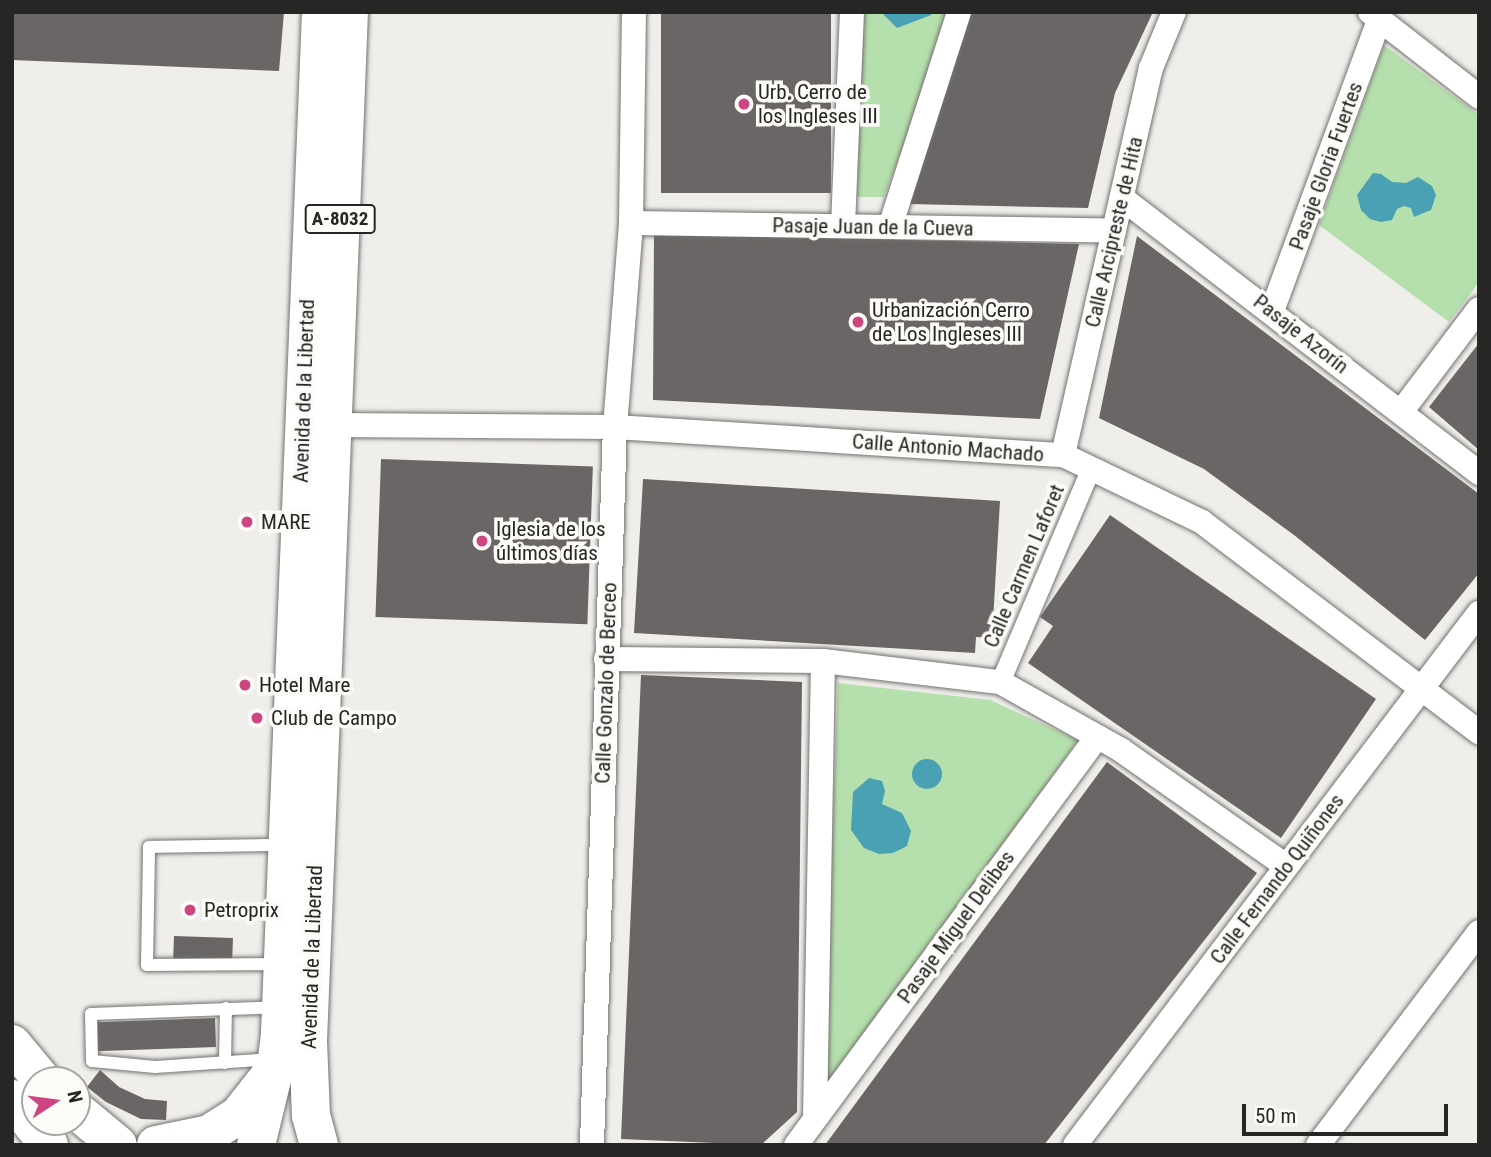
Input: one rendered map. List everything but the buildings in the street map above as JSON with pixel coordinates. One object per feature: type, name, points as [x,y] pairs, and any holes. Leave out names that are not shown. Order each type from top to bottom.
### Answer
[{"type":"main road","name":"Avenida de la Libertad","points":[[319,1145],[311,1116],[308,1041],[321,12]]},
{"type":"main road","name":"Avenida de la Libertad","points":[[256,1145],[275,1065],[280,1007],[286,845],[348,12]]},
{"type":"main road","points":[[12,1044],[30,1066]]},
{"type":"main road","points":[[91,1123],[113,1141],[154,1145],[209,1134],[238,1116],[275,1065]]},
{"type":"main road","points":[[12,1099],[49,1145]]},
{"type":"street","name":"Calle Gonzalo de Berceo","points":[[592,1145],[606,659],[615,427],[631,223],[635,12]]},
{"type":"street","points":[[843,226],[852,12]]},
{"type":"street","points":[[890,227],[959,12]]},
{"type":"street","name":"Calle Arcipreste de Hita","points":[[1063,455],[1151,68],[1174,12]]},
{"type":"street","points":[[1374,16],[1479,96]]},
{"type":"street","name":"Pasaje Gloria Fuertes","points":[[1272,311],[1374,16]]},
{"type":"street","name":"Pasaje Azorín","points":[[1122,198],[1479,473]]},
{"type":"street","name":"Pasaje Juan de la Cueva","points":[[631,223],[1114,231]]},
{"type":"street","points":[[1401,412],[1479,309]]},
{"type":"street","name":"Calle Antonio Machado","points":[[317,425],[615,427],[1063,455],[1202,522],[1479,732]]},
{"type":"street","name":"Calle Carmen Laforet","points":[[1000,682],[1091,468]]},
{"type":"street","name":"Calle Fernando Quiñones","points":[[1076,1145],[1479,613]]},
{"type":"street","points":[[606,659],[823,662],[1000,682],[1097,737],[1286,866]]},
{"type":"street","points":[[815,1118],[823,662]]},
{"type":"street","name":"Pasaje Miguel Delibes","points":[[796,1145],[1097,737]]},
{"type":"street","points":[[1318,1145],[1479,932]]},
{"type":"lane","points":[[281,964],[147,965],[149,848],[286,845]]},
{"type":"lane","points":[[275,1065],[225,1063],[155,1067],[92,1061],[91,1014],[280,1007]]},
{"type":"lane","points":[[225,1063],[226,1008]]},
{"type":"green space","points":[[864,12],[953,12],[884,197],[855,197]]},
{"type":"green space","points":[[1384,45],[1479,115],[1479,282],[1449,322],[1319,225]]},
{"type":"green space","points":[[838,683],[990,700],[1078,740],[823,1095]]},
{"type":"water","points":[[881,12],[932,12],[931,15],[897,28]]},
{"type":"water","points":[[1373,173],[1381,174],[1392,182],[1406,183],[1418,177],[1432,186],[1436,195],[1431,210],[1414,217],[1411,208],[1404,206],[1397,209],[1392,220],[1381,222],[1370,219],[1361,210],[1357,195]]},
{"type":"water","points":[[927,759],[933,760],[941,768],[941,780],[933,788],[927,789],[921,788],[913,780],[912,774],[913,768],[921,760]]},
{"type":"water","points":[[869,778],[882,781],[885,791],[882,804],[902,813],[911,831],[907,846],[893,853],[879,854],[864,848],[851,830],[853,792]]},
{"type":"place","name":"Urb. Cerro de los Ingleses III","points":[[744,104]]},
{"type":"place","name":"Urbanización Cerro de Los Ingleses III","points":[[858,322]]},
{"type":"place","name":"MARE","points":[[247,522]]},
{"type":"place","name":"Iglesia de los últimos días","points":[[482,541]]},
{"type":"place","name":"Hotel Mare","points":[[245,685]]},
{"type":"place","name":"Club de Campo","points":[[257,718]]},
{"type":"place","name":"Petroprix","points":[[190,910]]}]
